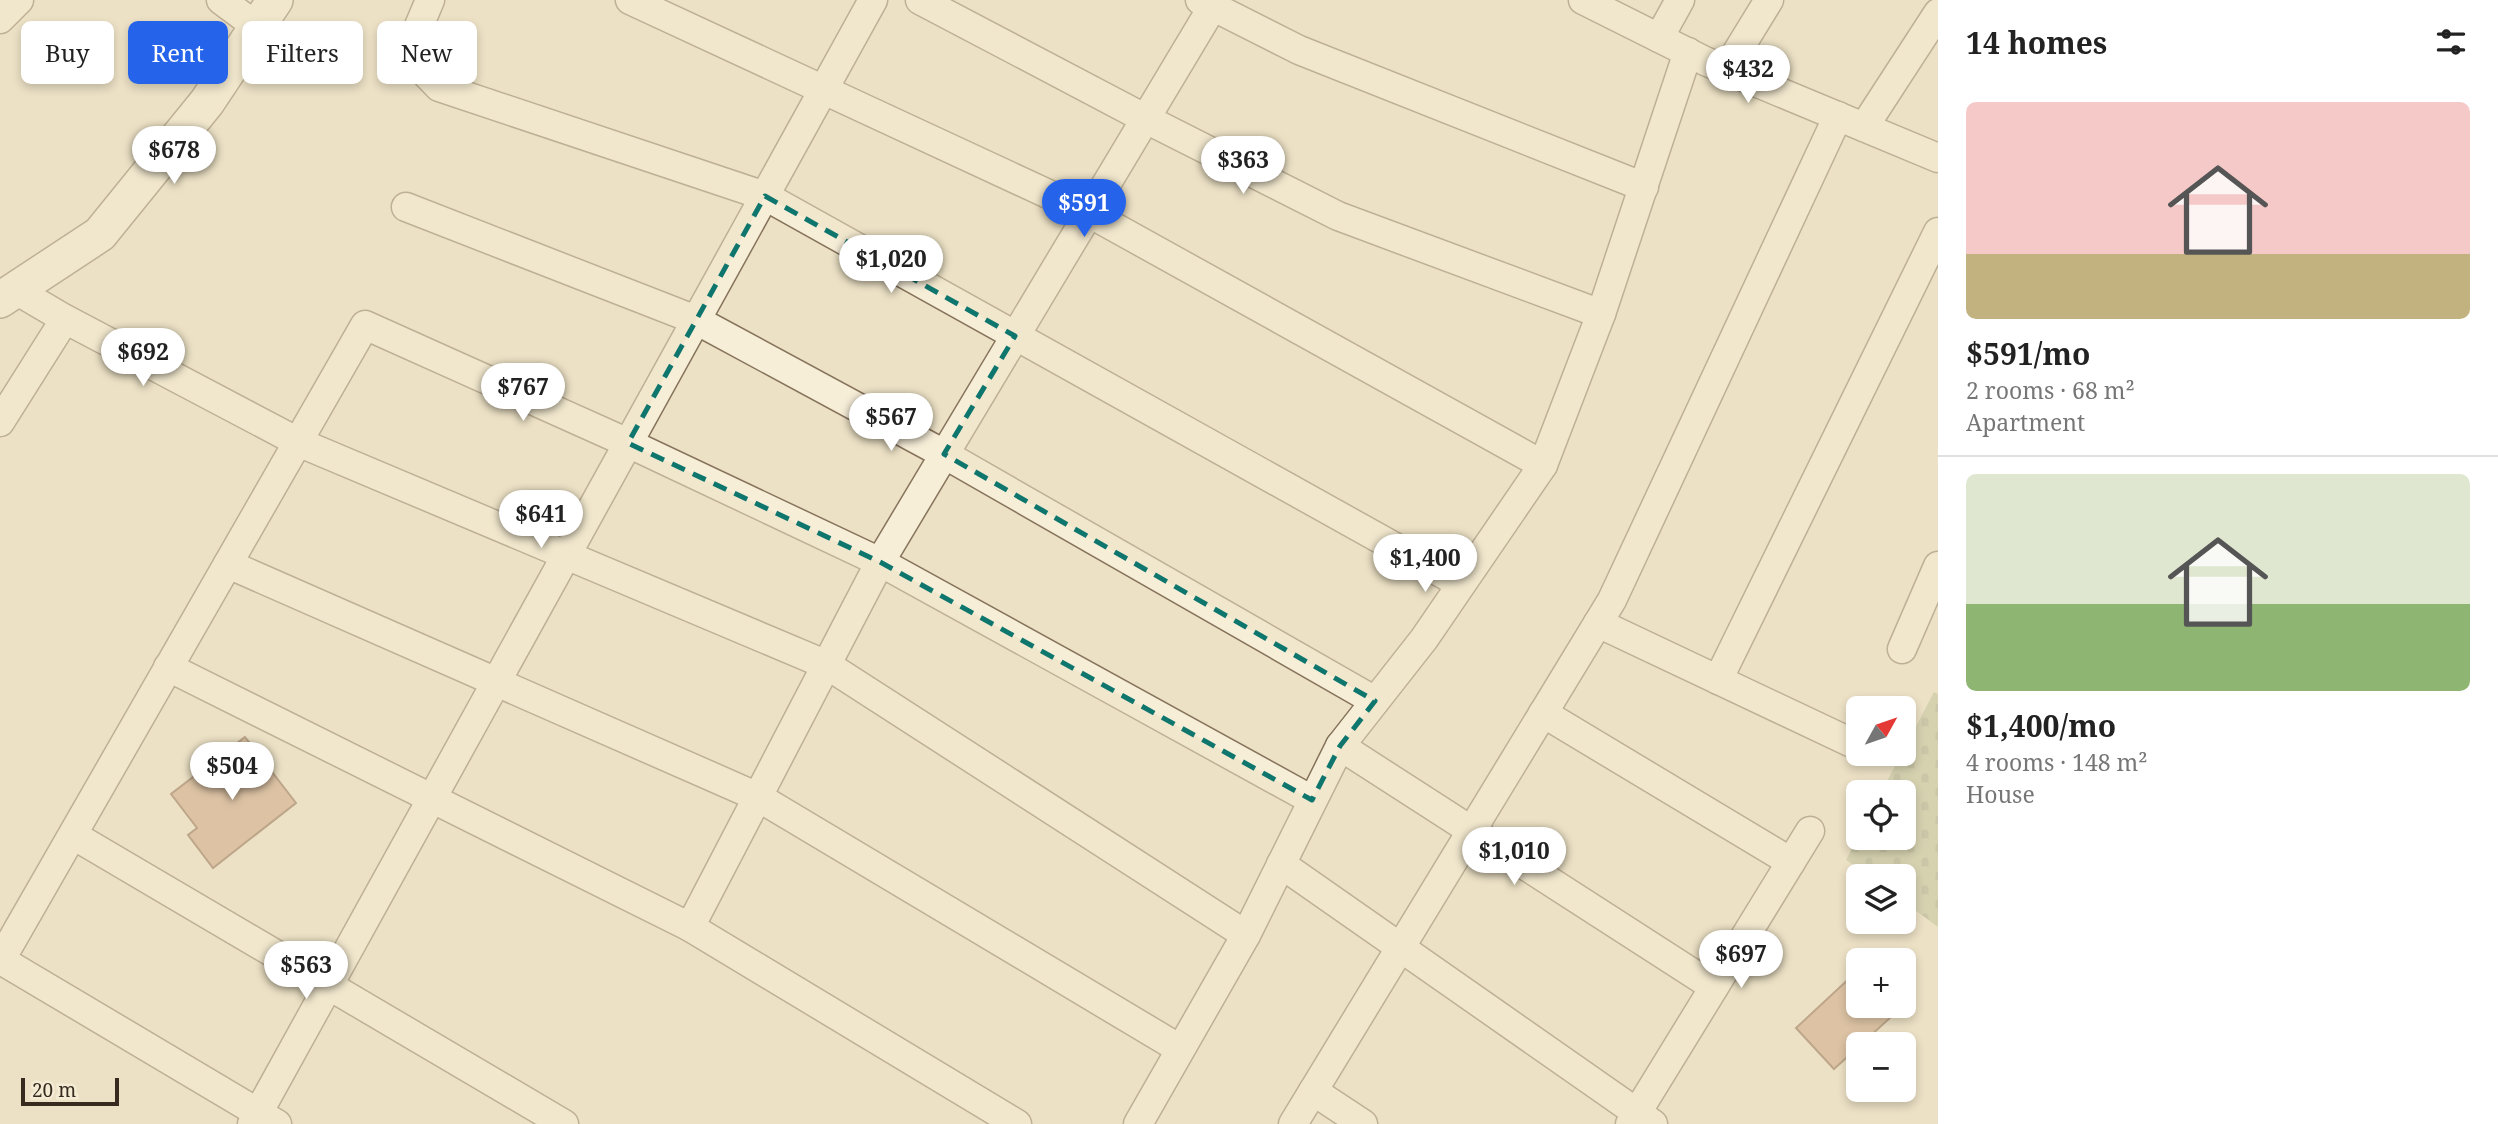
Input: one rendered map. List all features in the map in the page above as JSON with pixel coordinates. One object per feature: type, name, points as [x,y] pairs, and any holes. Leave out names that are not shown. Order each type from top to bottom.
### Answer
[{"type":"street","points":[[0,19],[19,0]]},
{"type":"street","points":[[7,294],[100,234],[206,102],[265,13],[221,0]]},
{"type":"street","points":[[430,0],[411,45],[415,62],[439,87],[765,196],[1461,584]]},
{"type":"street","points":[[630,0],[1089,214],[1544,465]]},
{"type":"street","points":[[873,0],[765,196],[696,320],[628,443],[566,555],[329,986],[262,1120],[0,961],[365,325],[628,443],[880,562],[1312,800]]},
{"type":"street","points":[[920,0],[1338,216],[1601,314]]},
{"type":"street","points":[[1583,0],[1726,69],[1938,158]]},
{"type":"street","points":[[1659,38],[1680,0]]},
{"type":"street","points":[[1726,69],[1769,0]]},
{"type":"street","points":[[690,927],[880,562],[1146,119],[1207,3],[1299,50],[1643,187]]},
{"type":"street","points":[[1864,127],[1938,13]]},
{"type":"street","points":[[1138,1124],[1246,935],[1340,746],[1424,639],[1544,465],[1601,314],[1688,52]]},
{"type":"street","points":[[1293,1124],[1612,600],[1838,116]]},
{"type":"street","points":[[406,207],[696,320],[944,454],[1375,701]]},
{"type":"street","points":[[1718,680],[1938,232]]},
{"type":"street","points":[[7,294],[65,319],[298,442],[827,665],[1246,935]]},
{"type":"street","points":[[0,422],[65,319]]},
{"type":"street","points":[[228,564],[758,797],[1180,1049]]},
{"type":"street","points":[[1902,649],[1938,566]]},
{"type":"street","points":[[1598,623],[1846,740]]},
{"type":"street","points":[[169,667],[690,927],[1017,1124]]},
{"type":"street","points":[[1543,713],[1791,862]]},
{"type":"street","points":[[1340,746],[1714,987]]},
{"type":"street","points":[[1281,863],[1640,1120],[1714,987],[1810,831]]},
{"type":"street","points":[[72,835],[565,1124]]},
{"type":"street","points":[[1313,1091],[1363,1124]]},
{"type":"highlighted area","points":[[765,196],[1015,336],[944,454],[1375,701],[1340,746],[1312,800],[880,562],[628,443]]},
{"type":"green space","points":[[1934,692],[1938,694],[1938,927],[1916,911],[1916,864],[1852,864],[1846,860],[1851,850],[1916,850],[1916,780],[1888,780],[1895,766],[1916,766],[1916,726]]},
{"type":"building","points":[[245,737],[296,803],[213,868],[188,835],[197,828],[171,794]]},
{"type":"building","points":[[1846,982],[1846,1018],[1890,1018],[1875,1032],[1846,1032],[1846,1058],[1834,1069],[1796,1028]]}]
